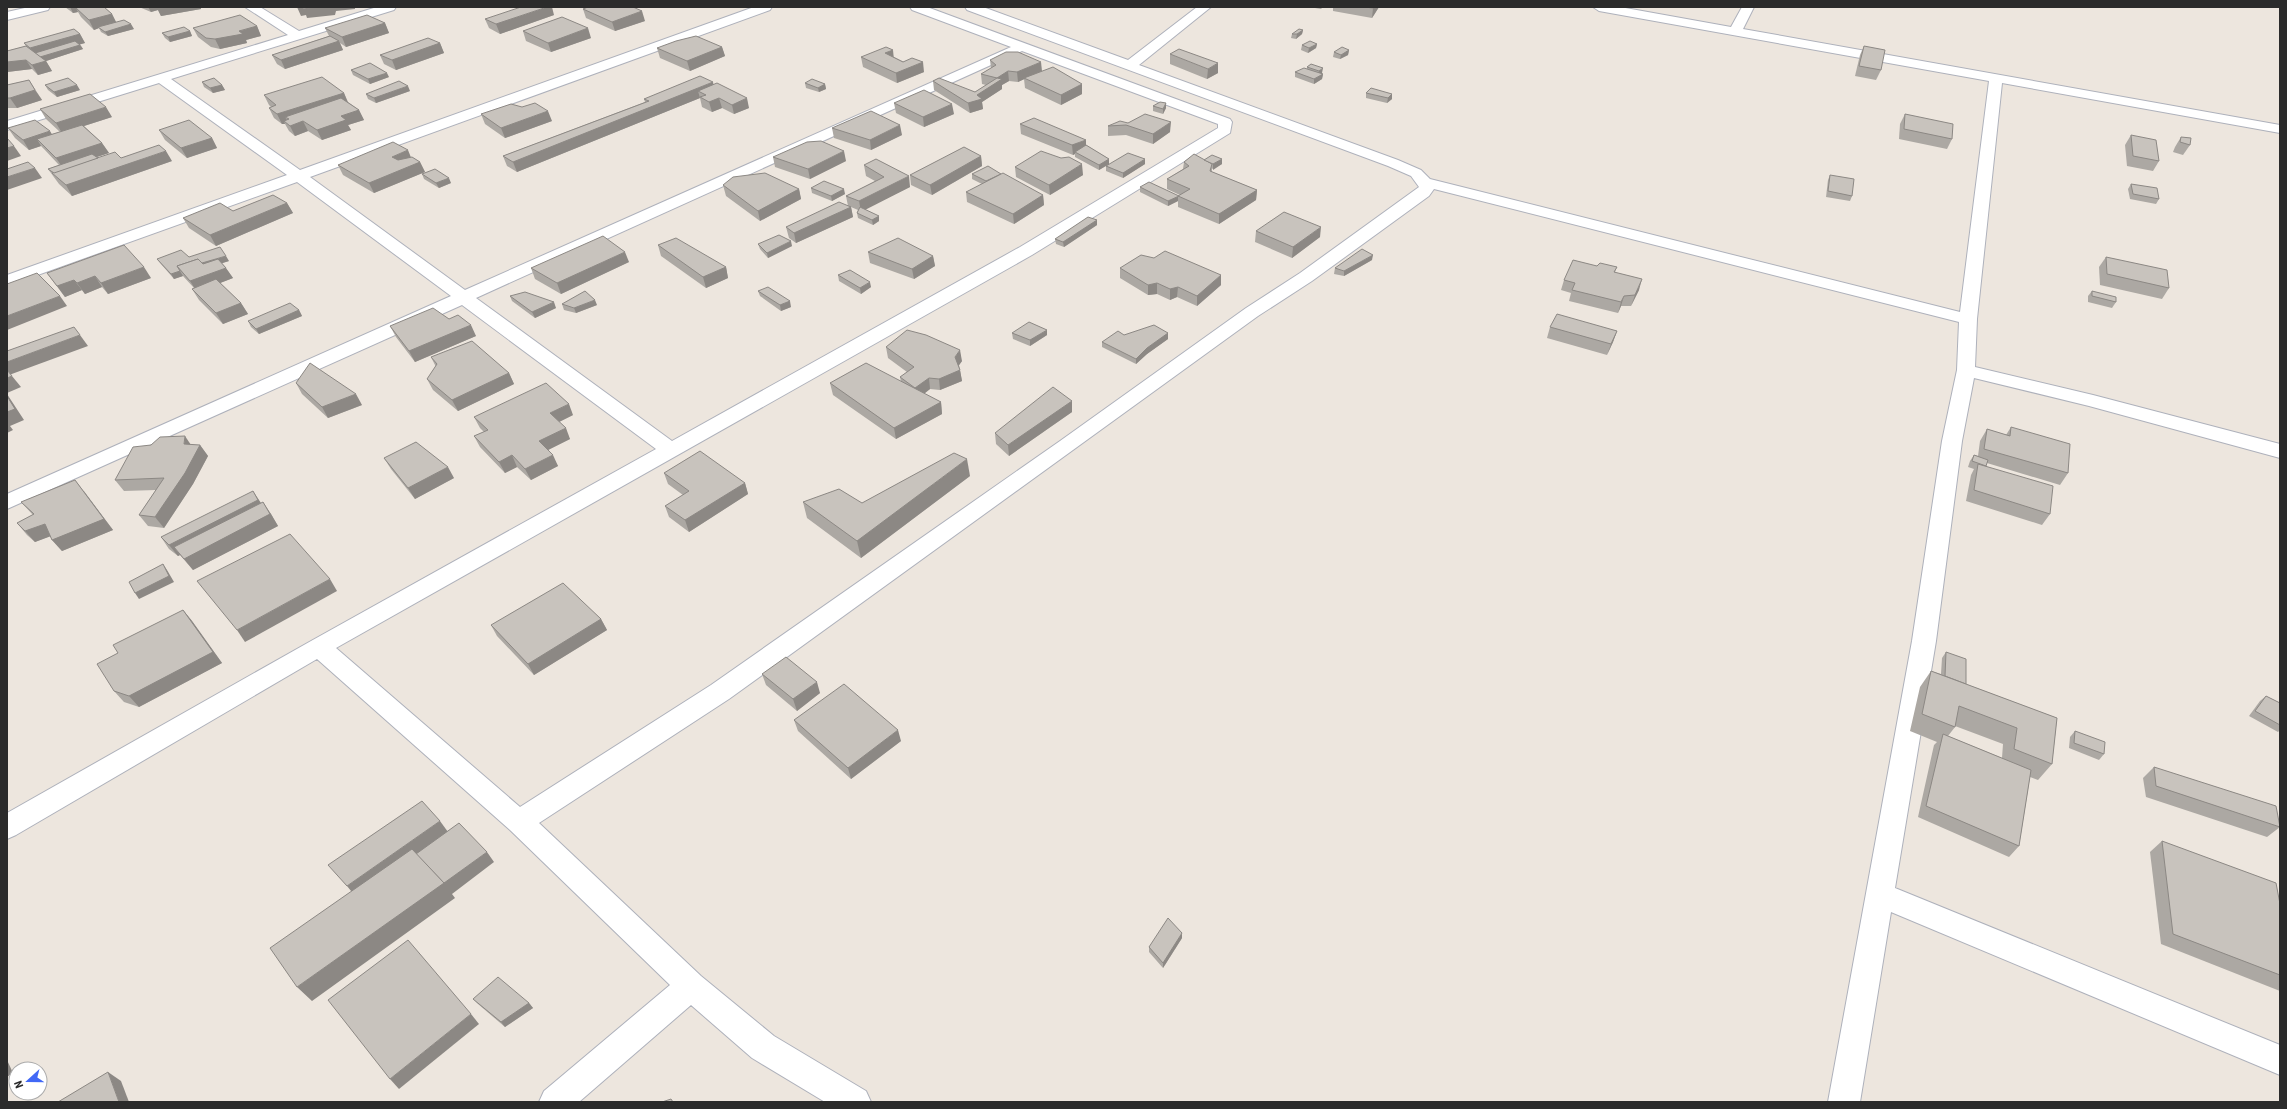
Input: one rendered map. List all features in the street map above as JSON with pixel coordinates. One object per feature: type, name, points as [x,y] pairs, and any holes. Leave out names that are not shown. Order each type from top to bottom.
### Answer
[{"type":"street","points":[[7,11],[22,7]]},
{"type":"street","points":[[7,16],[44,7]]},
{"type":"street","points":[[251,7],[297,36]]},
{"type":"street","points":[[7,126],[390,7]]},
{"type":"street","points":[[7,281],[766,7]]},
{"type":"street","points":[[7,827],[319,647],[1026,251],[1226,130],[1225,122],[916,7]]},
{"type":"street","points":[[519,822],[720,692],[1061,451],[1252,312],[1371,232],[1424,193],[1427,187],[1425,182],[1416,173],[1393,163],[971,7]]},
{"type":"street","points":[[1129,66],[1205,7]]},
{"type":"street","points":[[1599,7],[2280,129]]},
{"type":"street","points":[[1735,32],[1748,7]]},
{"type":"street","points":[[7,502],[1023,47]]},
{"type":"street","points":[[160,78],[299,176],[463,299],[671,450]]},
{"type":"street","points":[[1844,1102],[1924,641],[1952,441],[1966,370],[1968,319],[1996,79]]},
{"type":"street","points":[[1425,182],[1968,319]]},
{"type":"street","points":[[1966,370],[2093,401],[2280,451]]},
{"type":"street","points":[[319,647],[519,822],[691,986],[764,1047],[855,1102]]},
{"type":"street","points":[[1879,894],[2280,1060]]},
{"type":"street","points":[[555,1102],[691,986]]},
{"type":"building","points":[[104,7],[112,14],[89,20],[76,8]]},
{"type":"building","points":[[303,7],[318,7],[303,9]]},
{"type":"building","points":[[521,7],[547,7],[496,24],[485,19]]},
{"type":"building","points":[[588,7],[633,7],[642,11],[612,22],[583,9]]},
{"type":"building","points":[[240,15],[257,26],[239,31],[243,34],[215,39],[206,38],[193,28]]},
{"type":"building","points":[[367,15],[385,23],[342,37],[325,28]]},
{"type":"building","points":[[562,17],[588,28],[548,43],[523,31]]},
{"type":"building","points":[[124,20],[131,24],[105,32],[98,27]]},
{"type":"building","points":[[184,27],[190,31],[168,37],[162,33]]},
{"type":"building","points":[[74,29],[80,34],[30,48],[24,43]]},
{"type":"building","points":[[1299,29],[1303,30],[1297,34],[1292,34]]},
{"type":"building","points":[[330,36],[339,41],[281,60],[272,55]]},
{"type":"building","points":[[696,36],[722,47],[687,61],[657,48],[676,41]]},
{"type":"building","points":[[428,38],[440,43],[392,60],[380,55]]},
{"type":"building","points":[[75,41],[80,45],[40,57],[35,53]]},
{"type":"building","points":[[1310,41],[1317,44],[1309,48],[1302,45]]},
{"type":"building","points":[[26,46],[46,61],[32,65],[26,60],[7,62],[7,51]]},
{"type":"building","points":[[1864,46],[1885,50],[1881,70],[1859,66]]},
{"type":"building","points":[[886,47],[893,50],[885,53],[903,62],[912,58],[923,62],[896,73],[861,57]]},
{"type":"building","points":[[1342,47],[1349,50],[1341,55],[1334,52]]},
{"type":"building","points":[[1179,49],[1218,63],[1208,69],[1170,54]]},
{"type":"building","points":[[1006,52],[1018,52],[1041,62],[1017,72],[1008,71],[997,78],[981,74],[996,65],[990,60]]},
{"type":"building","points":[[370,63],[387,73],[368,79],[351,70]]},
{"type":"building","points":[[1311,64],[1323,68],[1319,71],[1307,67]]},
{"type":"building","points":[[1053,67],[1082,84],[1061,95],[1024,78]]},
{"type":"building","points":[[1304,68],[1323,74],[1314,79],[1295,72]]},
{"type":"building","points":[[700,76],[713,82],[513,162],[503,156],[649,101],[644,99]]},
{"type":"building","points":[[322,77],[344,93],[277,114],[269,108],[276,105],[264,95]]},
{"type":"building","points":[[68,78],[77,85],[54,92],[45,85]]},
{"type":"building","points":[[214,78],[222,85],[210,88],[202,82]]},
{"type":"building","points":[[939,78],[975,92],[997,78],[1002,79],[977,95],[982,99],[968,103],[933,81]]},
{"type":"building","points":[[812,79],[825,84],[818,88],[805,83]]},
{"type":"building","points":[[29,80],[35,90],[7,98],[7,85]]},
{"type":"building","points":[[399,81],[408,86],[374,98],[366,94]]},
{"type":"building","points":[[717,83],[747,98],[732,105],[719,98],[709,102],[700,97],[706,95],[698,91]]},
{"type":"building","points":[[1371,88],[1392,94],[1388,98],[1366,93]]},
{"type":"building","points":[[924,90],[952,104],[923,117],[894,103]]},
{"type":"building","points":[[90,94],[106,107],[56,123],[40,109]]},
{"type":"building","points":[[341,98],[359,110],[341,116],[346,120],[317,130],[303,121],[290,126],[284,121],[289,119],[285,117]]},
{"type":"building","points":[[1160,102],[1166,103],[1163,109],[1153,106]]},
{"type":"building","points":[[535,103],[548,111],[501,128],[481,114],[511,104],[522,107]]},
{"type":"building","points":[[871,111],[900,125],[870,140],[832,128]]},
{"type":"building","points":[[1145,114],[1171,122],[1153,134],[1126,125],[1108,126],[1120,121],[1128,123]]},
{"type":"building","points":[[1905,114],[1953,124],[1952,139],[1904,129]]},
{"type":"building","points":[[1034,118],[1086,140],[1072,145],[1020,124]]},
{"type":"building","points":[[35,120],[50,131],[23,140],[8,128]]},
{"type":"building","points":[[189,120],[212,138],[181,148],[159,130]]},
{"type":"building","points":[[82,125],[102,143],[56,158],[37,139]]},
{"type":"building","points":[[2131,135],[2156,140],[2159,161],[2133,156]]},
{"type":"building","points":[[2181,137],[2191,138],[2190,145],[2180,142]]},
{"type":"building","points":[[7,138],[14,146],[7,148]]},
{"type":"building","points":[[821,141],[844,151],[808,169],[773,157],[807,142]]},
{"type":"building","points":[[393,142],[408,150],[392,157],[398,160],[412,157],[420,162],[369,183],[338,165]]},
{"type":"building","points":[[159,145],[166,151],[66,185],[52,173],[115,152],[121,158]]},
{"type":"building","points":[[1086,145],[1109,159],[1099,165],[1075,152]]},
{"type":"building","points":[[964,147],[981,156],[930,185],[910,175]]},
{"type":"building","points":[[1041,151],[1061,158],[1069,157],[1082,164],[1049,185],[1015,167]]},
{"type":"building","points":[[1128,153],[1145,159],[1123,173],[1106,166]]},
{"type":"building","points":[[92,154],[98,158],[54,173],[48,169]]},
{"type":"building","points":[[1194,154],[1212,164],[1210,171],[1257,190],[1219,214],[1178,196],[1190,189],[1167,179],[1189,166],[1184,162]]},
{"type":"building","points":[[1212,155],[1222,159],[1213,164],[1204,160]]},
{"type":"building","points":[[876,159],[909,176],[859,201],[846,196],[884,177],[864,165]]},
{"type":"building","points":[[28,162],[35,168],[7,177],[7,169]]},
{"type":"building","points":[[988,166],[1001,174],[986,181],[972,174]]},
{"type":"building","points":[[435,169],[449,178],[436,183],[422,174]]},
{"type":"building","points":[[765,173],[799,189],[758,211],[723,185],[733,177]]},
{"type":"building","points":[[1003,173],[1043,195],[1013,214],[966,192]]},
{"type":"building","points":[[1830,175],[1854,179],[1852,196],[1828,191]]},
{"type":"building","points":[[824,181],[844,189],[831,196],[811,188]]},
{"type":"building","points":[[1149,182],[1179,196],[1168,201],[1140,187]]},
{"type":"building","points":[[2131,184],[2157,188],[2159,199],[2133,194]]},
{"type":"building","points":[[273,195],[287,203],[210,235],[183,218],[220,203],[233,211]]},
{"type":"building","points":[[839,202],[851,207],[794,233],[786,227]]},
{"type":"building","points":[[860,207],[879,216],[872,220],[857,213]]},
{"type":"building","points":[[1284,212],[1321,227],[1293,247],[1256,231]]},
{"type":"building","points":[[1088,217],[1097,220],[1063,242],[1055,239]]},
{"type":"building","points":[[779,235],[791,241],[767,253],[758,244]]},
{"type":"building","points":[[603,236],[625,252],[557,283],[531,268]]},
{"type":"building","points":[[676,238],[726,267],[703,277],[658,245]]},
{"type":"building","points":[[898,238],[933,256],[912,269],[868,252]]},
{"type":"building","points":[[124,245],[144,267],[101,283],[95,276],[77,283],[74,280],[57,286],[47,273]]},
{"type":"building","points":[[220,247],[226,256],[202,263],[198,259],[177,266],[180,271],[171,274],[157,259],[181,250],[189,257]]},
{"type":"building","points":[[1362,249],[1373,255],[1344,271],[1335,268]]},
{"type":"building","points":[[1165,251],[1221,275],[1197,296],[1178,287],[1170,289],[1157,283],[1148,285],[1120,268],[1141,255],[1154,258]]},
{"type":"building","points":[[2106,257],[2167,270],[2169,288],[2107,274]]},
{"type":"building","points":[[198,259],[203,264],[218,259],[226,268],[190,281],[177,266]]},
{"type":"building","points":[[1573,260],[1597,266],[1600,263],[1617,267],[1614,272],[1642,279],[1635,295],[1624,296],[1621,302],[1572,290],[1575,283],[1564,280]]},
{"type":"building","points":[[850,270],[870,282],[860,288],[838,275]]},
{"type":"building","points":[[37,273],[60,296],[7,316],[7,284]]},
{"type":"building","points":[[216,279],[241,303],[216,313],[192,289]]},
{"type":"building","points":[[768,287],[790,301],[780,305],[758,291]]},
{"type":"building","points":[[585,291],[595,300],[574,308],[562,304]]},
{"type":"building","points":[[2092,291],[2116,297],[2116,302],[2092,296]]},
{"type":"building","points":[[525,292],[554,302],[532,312],[510,296]]},
{"type":"building","points":[[290,303],[299,310],[256,329],[248,321]]},
{"type":"building","points":[[433,308],[449,319],[458,315],[471,325],[409,351],[390,326]]},
{"type":"building","points":[[1557,314],[1617,331],[1611,344],[1550,327]]},
{"type":"building","points":[[1029,322],[1047,330],[1030,340],[1012,333]]},
{"type":"building","points":[[1154,325],[1168,333],[1147,348],[1136,359],[1102,342],[1118,331],[1124,335]]},
{"type":"building","points":[[74,327],[80,335],[7,362],[7,351]]},
{"type":"building","points":[[907,330],[926,335],[960,350],[955,357],[960,370],[939,379],[929,378],[915,388],[900,377],[914,367],[886,347]]},
{"type":"building","points":[[472,341],[509,373],[452,400],[427,379],[437,364],[431,357]]},
{"type":"building","points":[[310,363],[356,394],[322,407],[296,383]]},
{"type":"building","points":[[866,363],[941,402],[894,428],[830,383]]},
{"type":"building","points":[[7,370],[12,376],[7,378]]},
{"type":"building","points":[[546,383],[569,404],[550,413],[566,428],[539,441],[553,455],[525,469],[512,455],[499,462],[474,436],[488,430],[474,417]]},
{"type":"building","points":[[1053,387],[1072,401],[1008,445],[995,433]]},
{"type":"building","points":[[7,396],[15,409],[7,412]]},
{"type":"building","points":[[2011,427],[2070,444],[2068,473],[1984,449],[1987,429],[2010,436]]},
{"type":"building","points":[[185,436],[184,444],[200,445],[185,473],[155,517],[139,515],[164,478],[115,480],[133,447],[151,445],[160,437]]},
{"type":"building","points":[[416,442],[448,467],[408,488],[384,458]]},
{"type":"building","points":[[700,451],[745,483],[685,520],[665,506],[689,491],[664,473]]},
{"type":"building","points":[[954,453],[967,459],[857,541],[803,502],[839,489],[862,503]]},
{"type":"building","points":[[1974,455],[1988,460],[1986,466],[1972,461]]},
{"type":"building","points":[[1978,464],[2053,486],[2050,514],[1974,490]]},
{"type":"building","points":[[75,480],[104,519],[52,540],[45,524],[25,531],[17,523],[34,514],[21,502]]},
{"type":"building","points":[[253,491],[258,500],[169,545],[161,537]]},
{"type":"building","points":[[263,502],[270,514],[184,559],[174,547]]},
{"type":"building","points":[[290,534],[330,579],[237,630],[197,581]]},
{"type":"building","points":[[163,564],[169,576],[135,593],[129,582]]},
{"type":"building","points":[[563,583],[601,619],[528,664],[491,625]]},
{"type":"building","points":[[183,610],[213,652],[129,696],[114,691],[97,664],[118,653],[113,645]]},
{"type":"building","points":[[1946,652],[1966,659],[1966,684],[1945,676]]},
{"type":"building","points":[[786,657],[817,682],[793,699],[762,674]]},
{"type":"building","points":[[1931,671],[2057,718],[2052,764],[2014,749],[2017,728],[1959,706],[1955,727],[1922,714]]},
{"type":"building","points":[[844,684],[898,730],[848,768],[794,720]]},
{"type":"building","points":[[2266,696],[2280,703],[2280,725],[2255,711]]},
{"type":"building","points":[[2075,731],[2105,742],[2104,754],[2074,743]]},
{"type":"building","points":[[1943,734],[2031,770],[2019,846],[1926,806]]},
{"type":"building","points":[[2154,767],[2276,806],[2280,827],[2156,786]]},
{"type":"building","points":[[422,801],[440,821],[347,886],[328,865]]},
{"type":"building","points":[[459,823],[487,852],[444,883],[416,854]]},
{"type":"building","points":[[2162,841],[2276,883],[2280,904],[2280,975],[2173,934]]},
{"type":"building","points":[[412,849],[444,883],[297,987],[270,948]]},
{"type":"building","points":[[1168,918],[1182,933],[1163,963],[1149,947]]},
{"type":"building","points":[[408,940],[471,1014],[390,1079],[328,1000]]},
{"type":"building","points":[[498,977],[529,1003],[501,1022],[473,999]]},
{"type":"building","points":[[108,1072],[119,1102],[58,1102]]},
{"type":"building","points":[[671,1099],[673,1102],[662,1102]]}]
